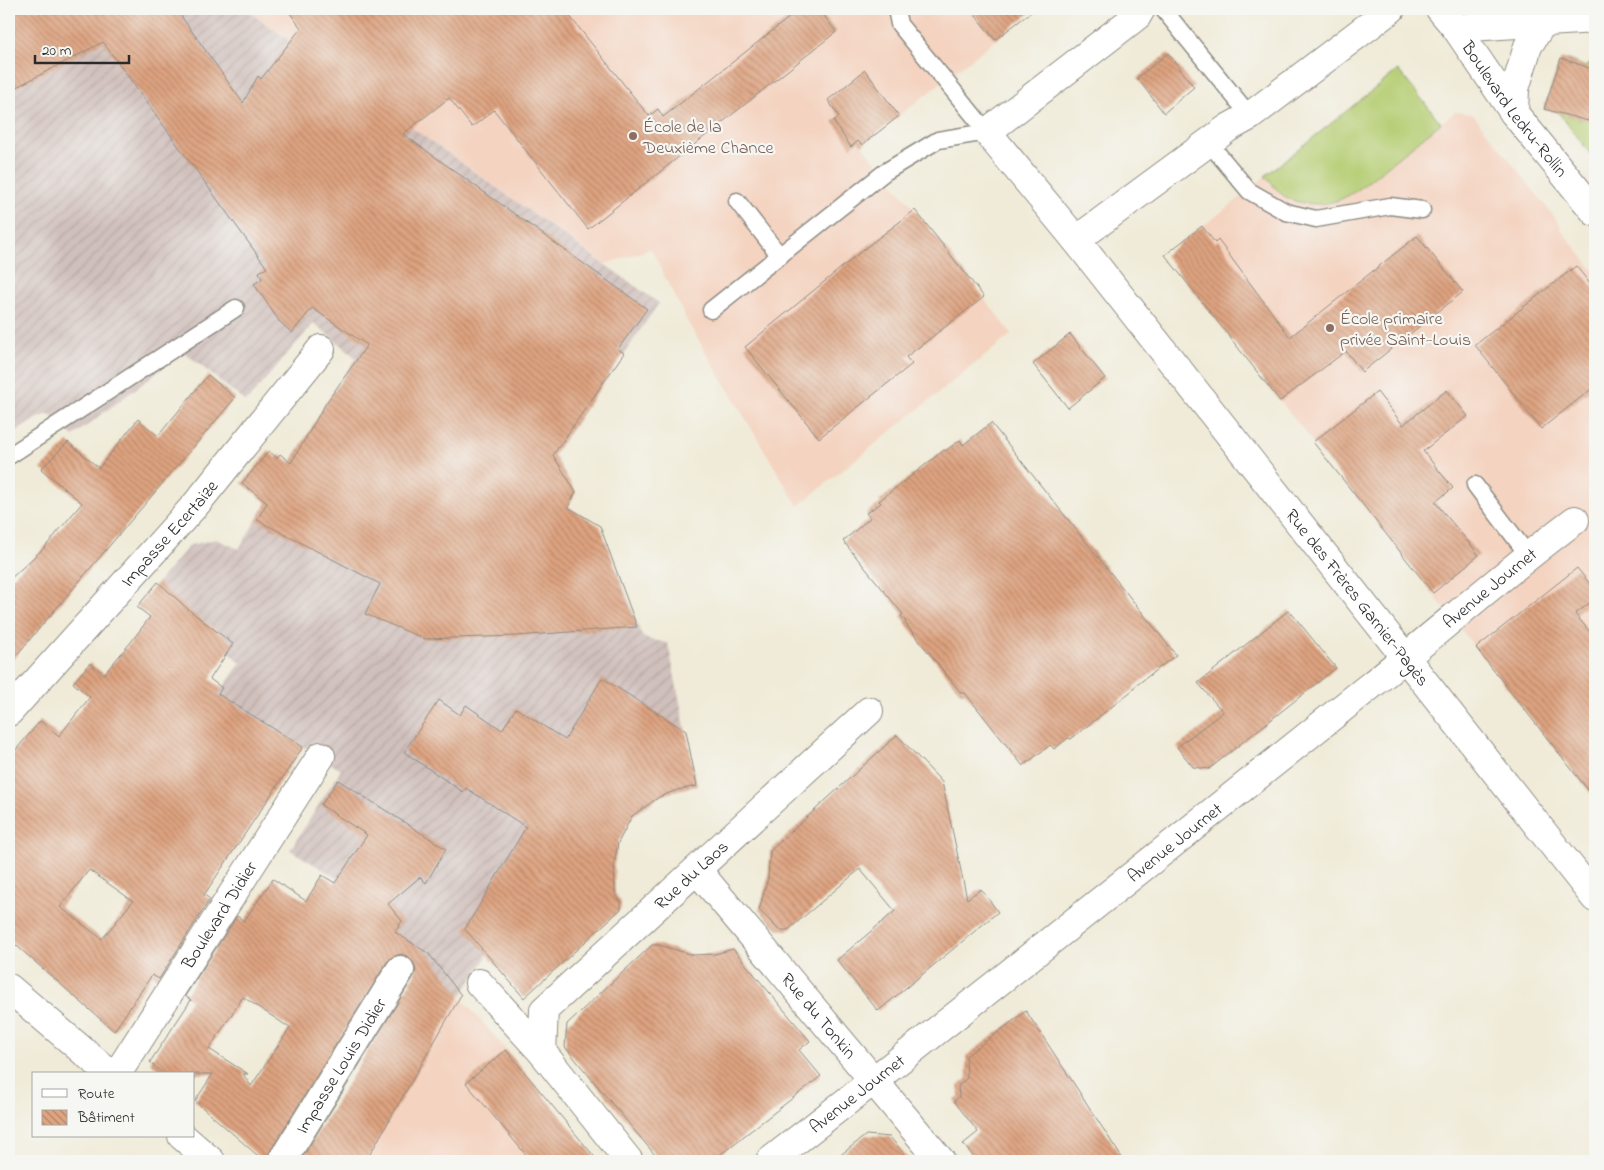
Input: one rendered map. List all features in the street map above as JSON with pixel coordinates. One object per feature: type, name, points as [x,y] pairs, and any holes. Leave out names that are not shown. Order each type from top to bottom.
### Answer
[{"type":"street","points":[[987,132],[1138,16],[1140,9]]},
{"type":"street","points":[[1076,240],[1228,128],[1250,116],[1392,9]]},
{"type":"street","points":[[1448,18],[1544,21],[1595,19]]},
{"type":"street","name":"Boulevard Ledru-Rollin","points":[[1448,18],[1514,113],[1595,212]]},
{"type":"street","points":[[1514,113],[1515,89],[1528,46],[1544,21]]},
{"type":"street","name":"Rue des Frères Garnier-Pagès","points":[[987,132],[1076,240],[1595,898]]},
{"type":"street","name":"Impasse Ecertaize","points":[[9,712],[197,503],[321,350]]},
{"type":"street","name":"Avenue Journet","points":[[770,1161],[874,1081],[1405,657],[1528,555],[1575,520]]},
{"type":"street","name":"Rue du Laos","points":[[542,1052],[544,1010],[869,711]]},
{"type":"street","name":"Boulevard Didier","points":[[118,1072],[321,756]]},
{"type":"street","name":"Rue du Tonkin","points":[[697,870],[941,1161]]},
{"type":"street","name":"Impasse Louis Didier","points":[[282,1161],[400,970]]},
{"type":"street","points":[[479,983],[542,1052],[629,1161]]},
{"type":"street","points":[[9,988],[108,1072]]},
{"type":"street","points":[[184,1138],[210,1161]]},
{"type":"lane","points":[[711,310],[892,168],[938,140],[987,132],[899,24],[896,9]]},
{"type":"lane","points":[[1163,9],[1250,116]]},
{"type":"lane","points":[[1209,143],[1249,191],[1286,212],[1316,219],[1390,206],[1422,210]]},
{"type":"lane","points":[[737,201],[780,256]]},
{"type":"lane","points":[[9,456],[236,308]]},
{"type":"lane","points":[[1474,484],[1528,555]]},
{"type":"shaded area","points":[[9,9],[245,9],[659,303],[554,455],[576,492],[568,507],[600,526],[642,636],[647,639],[668,643],[697,786],[677,790],[659,797],[632,816],[618,843],[614,864],[615,876],[571,831],[462,995],[354,925],[369,897],[290,850],[341,770],[218,694],[241,663],[228,652],[233,643],[183,605],[158,582],[190,545],[216,539],[239,549],[326,403],[356,358],[314,323],[246,402],[184,352],[73,436],[49,414],[36,419],[9,436]]},
{"type":"shaded area","name":"École de la Deuxième Chance","points":[[245,9],[1035,9],[862,145],[1012,334],[798,506],[687,321],[651,249],[605,264]]},
{"type":"shaded area","points":[[1455,112],[1473,114],[1560,224],[1562,231],[1595,272],[1595,799],[1165,255],[1249,191],[1265,176],[1284,196],[1345,198]]},
{"type":"shaded area","points":[[460,997],[506,1049],[598,1161],[365,1161]]},
{"type":"green space","points":[[1595,59],[1595,160],[1558,112],[1544,109],[1559,65],[1563,60],[1586,67]]},
{"type":"green space","points":[[1398,70],[1441,123],[1359,189],[1339,200],[1319,204],[1303,203],[1288,198],[1279,192],[1265,176]]},
{"type":"building","points":[[9,9],[176,9],[243,103],[258,76],[261,79],[301,28],[287,9],[564,9],[649,116],[658,109],[663,117],[800,9],[819,9],[836,32],[588,229],[494,110],[472,127],[449,98],[403,134],[647,309],[618,349],[624,353],[553,455],[576,492],[568,507],[600,526],[637,627],[516,636],[425,639],[365,614],[380,584],[257,520],[267,503],[242,483],[269,451],[277,458],[280,454],[291,463],[326,403],[367,345],[312,308],[292,333],[279,321],[254,284],[262,279],[259,272],[267,268],[103,42],[9,91]]},
{"type":"building","points":[[970,9],[1035,9],[995,40]]},
{"type":"building","points":[[1168,53],[1194,87],[1164,113],[1137,78]]},
{"type":"building","points":[[1561,58],[1595,70],[1595,104],[1588,121],[1544,109]]},
{"type":"building","points":[[865,70],[899,116],[862,145],[858,141],[851,147],[833,121],[839,117],[828,100]]},
{"type":"building","points":[[915,210],[984,297],[906,357],[912,364],[819,438],[745,347],[864,249]]},
{"type":"building","points":[[1202,226],[1215,243],[1218,240],[1290,337],[1417,236],[1463,292],[1362,372],[1346,351],[1280,401],[1165,255]]},
{"type":"building","points":[[1576,266],[1595,290],[1595,386],[1541,429],[1475,345]]},
{"type":"building","points":[[1070,334],[1105,378],[1068,408],[1033,364]]},
{"type":"building","points":[[208,375],[235,398],[9,664],[9,580],[45,547],[82,503],[41,469],[68,442],[99,468],[138,419],[158,436]]},
{"type":"building","points":[[1447,390],[1468,416],[1423,451],[1453,488],[1435,502],[1479,555],[1433,593],[1313,442],[1377,392],[1403,425]]},
{"type":"building","points":[[991,423],[1176,655],[1071,739],[1068,738],[1054,749],[1050,745],[1023,766],[965,693],[961,693],[905,623],[901,616],[903,614],[843,541],[870,518],[866,513],[881,503],[879,501],[944,450],[960,440],[963,445]]},
{"type":"building","points":[[1577,568],[1595,590],[1595,599],[1575,614],[1595,638],[1595,799],[1476,648]]},
{"type":"building","points":[[158,582],[189,610],[233,644],[210,679],[222,688],[218,694],[303,747],[204,895],[210,899],[159,979],[152,975],[114,1031],[9,939],[9,758],[40,721],[59,736],[90,697],[73,683],[90,663],[104,674],[150,617],[137,607]],"holes":[[[89,870],[133,901],[102,939],[60,907]]]},
{"type":"building","points":[[1289,610],[1336,668],[1209,769],[1193,767],[1177,747],[1223,712],[1198,683]]},
{"type":"building","points":[[602,678],[686,731],[697,786],[677,790],[659,797],[632,816],[618,843],[614,864],[615,893],[621,902],[621,909],[524,998],[465,929],[526,827],[466,788],[463,792],[404,752],[439,700],[460,715],[466,705],[502,730],[516,708],[565,740]]},
{"type":"building","points":[[897,735],[942,782],[967,899],[981,889],[998,912],[878,1011],[837,960],[895,911],[860,869],[788,930],[779,930],[759,910],[768,878],[770,851]]},
{"type":"building","points":[[338,780],[446,849],[426,883],[420,877],[388,904],[402,921],[395,932],[429,954],[461,995],[366,1161],[300,1161],[413,978],[416,970],[414,963],[409,957],[401,954],[392,957],[387,962],[269,1153],[266,1161],[264,1161],[195,1101],[213,1074],[161,1072],[150,1062],[191,1000],[185,996],[237,916],[244,921],[273,879],[306,901],[322,875],[335,883],[367,835],[321,805]],"holes":[[[243,997],[290,1028],[251,1086],[243,1074],[248,1074],[209,1049]]]},
{"type":"building","points":[[652,945],[659,945],[693,955],[715,954],[733,949],[810,1041],[799,1050],[821,1076],[712,1161],[660,1161],[565,1047],[567,1024]]},
{"type":"building","points":[[1026,1011],[1124,1161],[977,1161],[963,1144],[978,1132],[954,1101],[959,1097],[958,1086],[967,1078],[966,1056]]},
{"type":"building","points":[[506,1050],[598,1161],[531,1161],[466,1083]]},
{"type":"building","points":[[866,1135],[890,1137],[910,1161],[833,1161]]},
{"type":"place","name":"École de la Deuxième Chance","points":[[633,136]]},
{"type":"place","name":"École primaire privée Saint-Louis","points":[[1330,328]]}]
